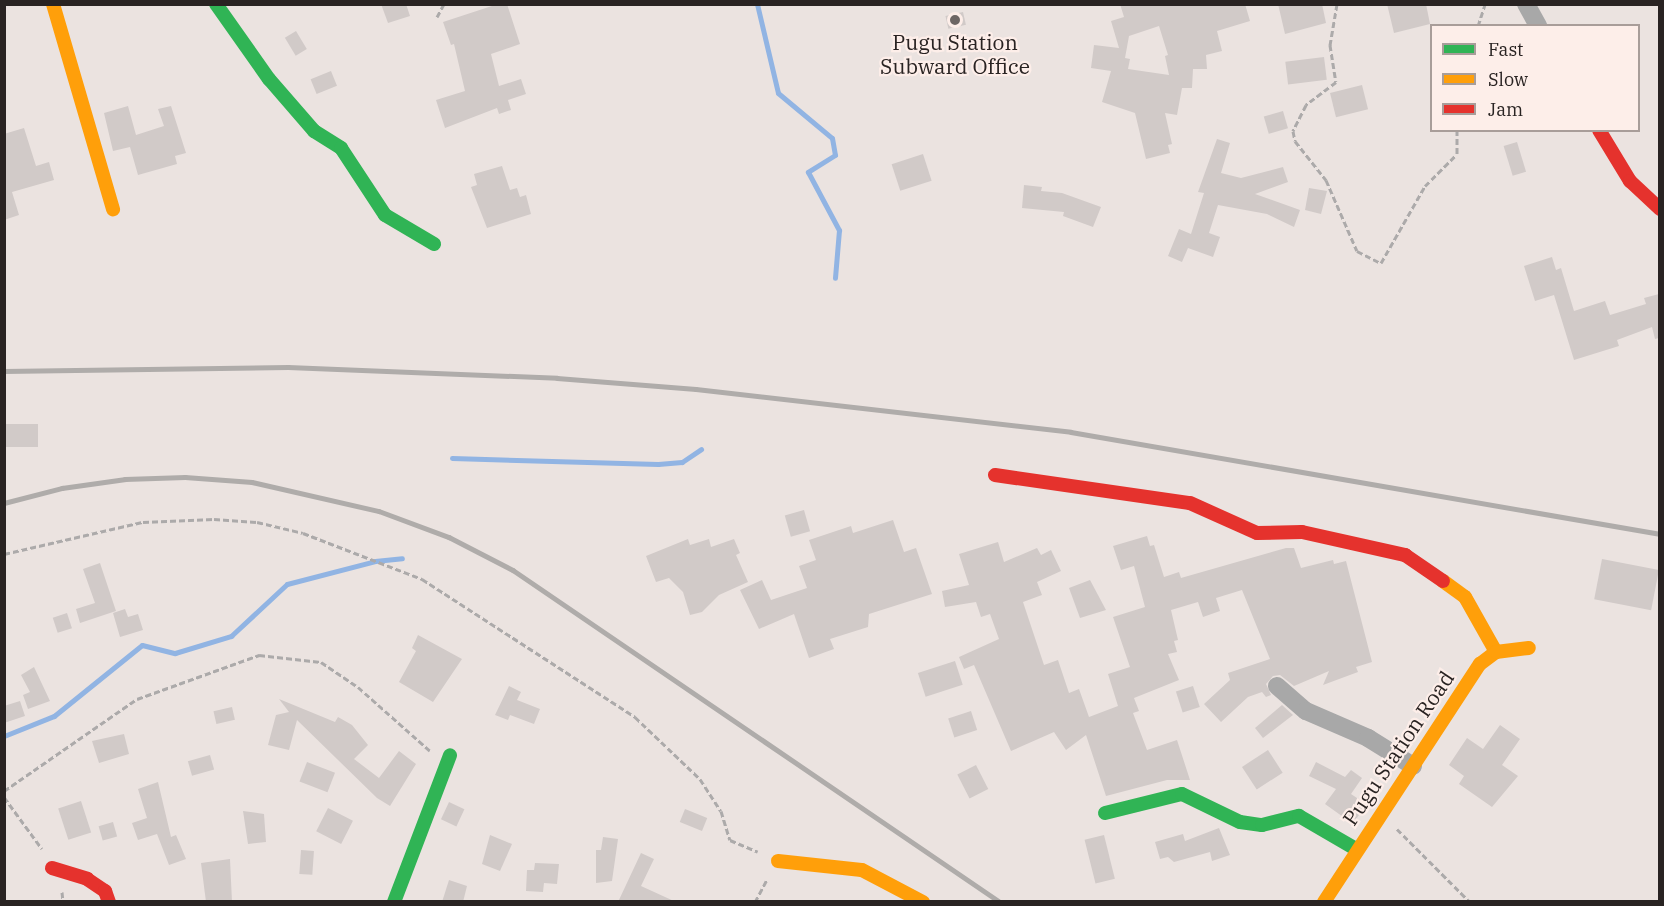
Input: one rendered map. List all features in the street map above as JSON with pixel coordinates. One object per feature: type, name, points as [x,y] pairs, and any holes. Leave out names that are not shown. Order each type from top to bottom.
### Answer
[{"type":"street","points":[[53,4],[113,209]]},
{"type":"street","points":[[216,4],[269,79],[314,131],[341,148],[385,215],[434,244]]},
{"type":"street","points":[[1526,4],[1537,24]]},
{"type":"street","points":[[1600,132],[1630,181],[1659,209]]},
{"type":"street","points":[[995,475],[1190,503],[1257,534],[1302,532],[1405,555],[1465,597],[1496,652],[1529,648]]},
{"type":"street","name":"Pugu Station Road","points":[[1324,902],[1356,849],[1480,664],[1496,652]]},
{"type":"street","points":[[1278,686],[1305,711],[1368,738],[1413,766]]},
{"type":"street","points":[[394,902],[448,761]]},
{"type":"street","points":[[1106,813],[1182,795],[1195,797],[1240,822],[1262,825],[1299,816],[1356,849]]},
{"type":"street","points":[[778,861],[861,870],[923,902]]},
{"type":"street","points":[[52,868],[87,879],[105,891],[109,902]]},
{"type":"path","points":[[437,17],[444,4]]},
{"type":"path","points":[[1337,4],[1330,45],[1336,82],[1306,105],[1293,131],[1295,141],[1326,180],[1357,251],[1382,263],[1425,186],[1457,154],[1457,132]]},
{"type":"path","points":[[1479,24],[1485,4]]},
{"type":"path","points":[[4,554],[143,522],[214,519],[257,522],[303,533],[422,579],[635,717],[700,778],[721,812],[730,840],[778,861]]},
{"type":"path","points":[[4,791],[137,699],[259,655],[321,662],[358,687],[424,744],[448,761]]},
{"type":"path","points":[[4,796],[60,880],[63,902]]},
{"type":"path","points":[[1381,814],[1470,902]]},
{"type":"building","points":[[381,4],[406,4],[410,16],[388,23]]},
{"type":"building","points":[[498,4],[507,4],[520,44],[491,54],[499,86],[521,79],[526,94],[508,100],[511,110],[499,114],[497,108],[445,128],[436,100],[465,91],[454,44],[451,45],[443,22]]},
{"type":"building","points":[[1120,4],[1245,4],[1250,21],[1217,31],[1222,51],[1206,55],[1207,69],[1193,69],[1192,88],[1182,88],[1177,115],[1165,113],[1172,144],[1168,145],[1170,153],[1146,159],[1135,113],[1102,102],[1111,71],[1091,68],[1094,45],[1119,48],[1111,21],[1124,17]],"holes":[[[1159,26],[1168,55],[1165,56],[1169,75],[1128,69],[1130,59],[1125,58],[1129,36]]]},
{"type":"building","points":[[1278,4],[1322,4],[1326,23],[1285,34]]},
{"type":"building","points":[[1387,4],[1426,4],[1430,24],[1394,33]]},
{"type":"building","name":"Pugu Station Subward Office","points":[[963,12],[966,25],[948,29],[945,16]]},
{"type":"building","points":[[296,31],[307,49],[296,56],[285,38]]},
{"type":"building","points":[[1324,57],[1327,80],[1288,85],[1285,62]]},
{"type":"building","points":[[331,71],[337,86],[317,94],[311,79]]},
{"type":"building","points":[[1362,85],[1368,109],[1336,117],[1330,93]]},
{"type":"building","points":[[128,106],[136,135],[164,126],[158,109],[171,106],[186,153],[175,156],[177,164],[138,175],[130,147],[113,151],[104,113]]},
{"type":"building","points":[[1283,111],[1288,128],[1269,134],[1264,117]]},
{"type":"building","points":[[24,128],[36,166],[49,162],[54,180],[12,192],[19,215],[4,220],[4,134]]},
{"type":"building","points":[[1217,139],[1230,143],[1221,173],[1241,178],[1283,167],[1288,182],[1255,194],[1300,210],[1294,227],[1267,214],[1218,205],[1209,233],[1220,237],[1213,257],[1188,248],[1182,262],[1168,256],[1179,229],[1191,234],[1204,193],[1198,192]]},
{"type":"building","points":[[1517,142],[1526,172],[1513,176],[1504,146]]},
{"type":"building","points":[[923,154],[932,181],[900,191],[892,164]]},
{"type":"building","points":[[502,166],[510,190],[517,188],[520,197],[526,195],[531,214],[487,228],[471,187],[477,185],[474,174]]},
{"type":"building","points":[[1024,185],[1042,187],[1041,191],[1062,193],[1101,207],[1093,227],[1063,216],[1064,212],[1022,208]]},
{"type":"building","points":[[1309,188],[1327,191],[1321,214],[1305,210]]},
{"type":"building","points":[[1552,257],[1556,270],[1561,268],[1574,311],[1605,301],[1610,315],[1646,304],[1644,298],[1659,294],[1659,338],[1655,339],[1652,327],[1617,340],[1619,346],[1574,360],[1554,295],[1535,301],[1524,266]]},
{"type":"building","points":[[4,424],[38,424],[38,447],[4,447]]},
{"type":"building","points":[[804,510],[810,531],[791,537],[785,516]]},
{"type":"building","points":[[893,520],[904,552],[916,548],[932,594],[869,614],[868,627],[830,639],[834,649],[809,658],[794,614],[759,629],[740,590],[762,580],[771,600],[807,588],[799,566],[816,560],[809,540],[851,526],[853,533]]},
{"type":"building","points":[[1147,536],[1150,546],[1154,545],[1164,577],[1179,572],[1181,578],[1286,548],[1294,548],[1301,568],[1333,560],[1334,564],[1346,561],[1372,662],[1356,667],[1358,672],[1323,685],[1329,671],[1294,686],[1280,675],[1273,676],[1266,684],[1271,695],[1266,697],[1262,692],[1248,697],[1221,722],[1204,704],[1230,680],[1228,673],[1270,659],[1242,590],[1216,598],[1220,611],[1203,617],[1198,602],[1171,610],[1178,640],[1174,641],[1177,652],[1168,654],[1179,680],[1134,698],[1139,711],[1133,713],[1147,750],[1177,740],[1190,780],[1167,780],[1106,796],[1086,735],[1066,750],[1054,732],[1011,751],[974,665],[964,669],[959,657],[999,639],[990,614],[981,617],[976,602],[945,607],[942,591],[969,585],[959,554],[998,542],[1004,562],[1037,548],[1041,555],[1051,550],[1061,571],[1037,582],[1042,595],[1023,602],[1044,665],[1058,660],[1069,693],[1079,689],[1089,717],[1118,706],[1108,674],[1130,667],[1113,617],[1145,607],[1134,566],[1121,570],[1113,546]]},
{"type":"building","points":[[688,539],[690,545],[709,539],[711,547],[734,539],[740,553],[736,555],[748,582],[719,595],[702,612],[690,615],[683,592],[669,578],[656,582],[646,556]]},
{"type":"building","points":[[1602,559],[1659,570],[1651,610],[1594,599]]},
{"type":"building","points":[[100,563],[116,611],[80,623],[76,609],[95,603],[83,569]]},
{"type":"building","points":[[1090,580],[1106,610],[1080,618],[1069,588]]},
{"type":"building","points":[[125,609],[128,617],[138,614],[143,630],[120,637],[113,613]]},
{"type":"building","points":[[67,613],[72,628],[58,633],[53,618]]},
{"type":"building","points":[[418,635],[462,659],[433,702],[399,682],[416,651],[412,648]]},
{"type":"building","points":[[955,661],[963,685],[926,697],[918,673]]},
{"type":"building","points":[[34,667],[50,701],[28,709],[23,695],[30,692],[21,675]]},
{"type":"building","points":[[509,686],[521,692],[517,700],[540,709],[534,724],[510,715],[508,720],[495,715]]},
{"type":"building","points":[[1193,686],[1200,707],[1183,712],[1176,692]]},
{"type":"building","points":[[279,699],[335,722],[338,717],[352,725],[368,745],[354,759],[379,778],[399,751],[416,764],[390,806],[377,798],[297,720],[289,750],[268,745],[276,715],[289,712]]},
{"type":"building","points":[[20,701],[25,716],[4,723],[4,706]]},
{"type":"building","points":[[1282,705],[1293,715],[1263,738],[1255,728]]},
{"type":"building","points":[[232,707],[235,720],[216,724],[213,711]]},
{"type":"building","points":[[971,711],[977,730],[954,737],[948,718]]},
{"type":"building","points":[[1500,725],[1520,739],[1502,765],[1518,776],[1492,807],[1459,784],[1464,776],[1449,765],[1467,738],[1483,749]]},
{"type":"building","points":[[124,734],[129,754],[99,763],[92,741]]},
{"type":"building","points":[[1268,750],[1283,773],[1257,790],[1242,767]]},
{"type":"building","points":[[210,755],[214,769],[192,776],[188,761]]},
{"type":"building","points":[[307,762],[335,773],[327,792],[299,782]]},
{"type":"building","points":[[1316,762],[1345,777],[1351,770],[1362,778],[1351,794],[1366,804],[1353,824],[1325,804],[1336,789],[1309,776]]},
{"type":"building","points":[[976,765],[988,789],[970,799],[957,775]]},
{"type":"building","points":[[158,782],[171,837],[176,835],[186,859],[169,865],[157,834],[138,840],[132,823],[147,818],[138,789]]},
{"type":"building","points":[[81,801],[91,832],[68,840],[58,808]]},
{"type":"building","points":[[449,802],[464,809],[456,826],[441,819]]},
{"type":"building","points":[[328,808],[353,821],[341,844],[316,831]]},
{"type":"building","points":[[685,809],[707,818],[702,831],[680,822]]},
{"type":"building","points":[[243,811],[264,814],[266,842],[248,844]]},
{"type":"building","points":[[113,822],[117,836],[103,841],[99,826]]},
{"type":"building","points":[[1219,828],[1230,855],[1212,861],[1210,852],[1174,862],[1168,857],[1160,859],[1155,842],[1183,834],[1185,841]]},
{"type":"building","points":[[490,835],[512,844],[500,871],[482,864]]},
{"type":"building","points":[[1104,835],[1115,879],[1095,884],[1085,840]]},
{"type":"building","points":[[603,837],[618,839],[612,881],[596,883],[596,850],[601,850]]},
{"type":"building","points":[[301,850],[314,851],[312,875],[299,874]]},
{"type":"building","points":[[641,853],[654,859],[641,886],[676,902],[618,902]]},
{"type":"building","points":[[230,859],[232,902],[206,902],[201,863]]},
{"type":"building","points":[[535,863],[559,864],[557,884],[544,883],[543,892],[526,891],[527,870],[534,870]]},
{"type":"building","points":[[449,880],[467,886],[463,902],[442,902]]},
{"type":"waterway","points":[[757,4],[778,93],[832,138],[835,155],[808,172],[839,230],[835,278]]},
{"type":"waterway","points":[[452,458],[658,464],[682,462],[701,449]]},
{"type":"waterway","points":[[4,736],[54,716],[142,645],[175,653],[231,636],[287,584],[375,561],[402,558]]},
{"type":"railway","points":[[4,371],[288,367],[557,378],[696,389],[1071,432],[1660,534]]},
{"type":"railway","points":[[4,503],[62,488],[125,479],[185,477],[252,482],[379,511],[449,537],[513,570],[1000,902]]},
{"type":"traffic: fast","points":[[216,4],[269,79],[314,131],[341,148],[385,215],[434,244]]},
{"type":"traffic: fast","points":[[394,902],[450,755]]},
{"type":"traffic: fast","points":[[1105,813],[1182,794],[1240,822],[1262,825],[1299,816],[1356,849]]},
{"type":"traffic: slow","points":[[53,4],[113,209]]},
{"type":"traffic: slow","points":[[1443,581],[1465,597],[1496,652]]},
{"type":"traffic: slow","points":[[1324,902],[1480,664],[1496,652],[1529,648]]},
{"type":"traffic: slow","points":[[778,861],[862,870],[923,902]]},
{"type":"traffic: jam","points":[[1600,132],[1630,181],[1660,209]]},
{"type":"traffic: jam","points":[[995,475],[1190,503],[1257,533],[1302,532],[1405,555],[1443,581]]},
{"type":"traffic: jam","points":[[52,868],[87,879],[105,891],[109,902]]},
{"type":"place","name":"Pugu Station Subward Office","points":[[955,20]]}]
